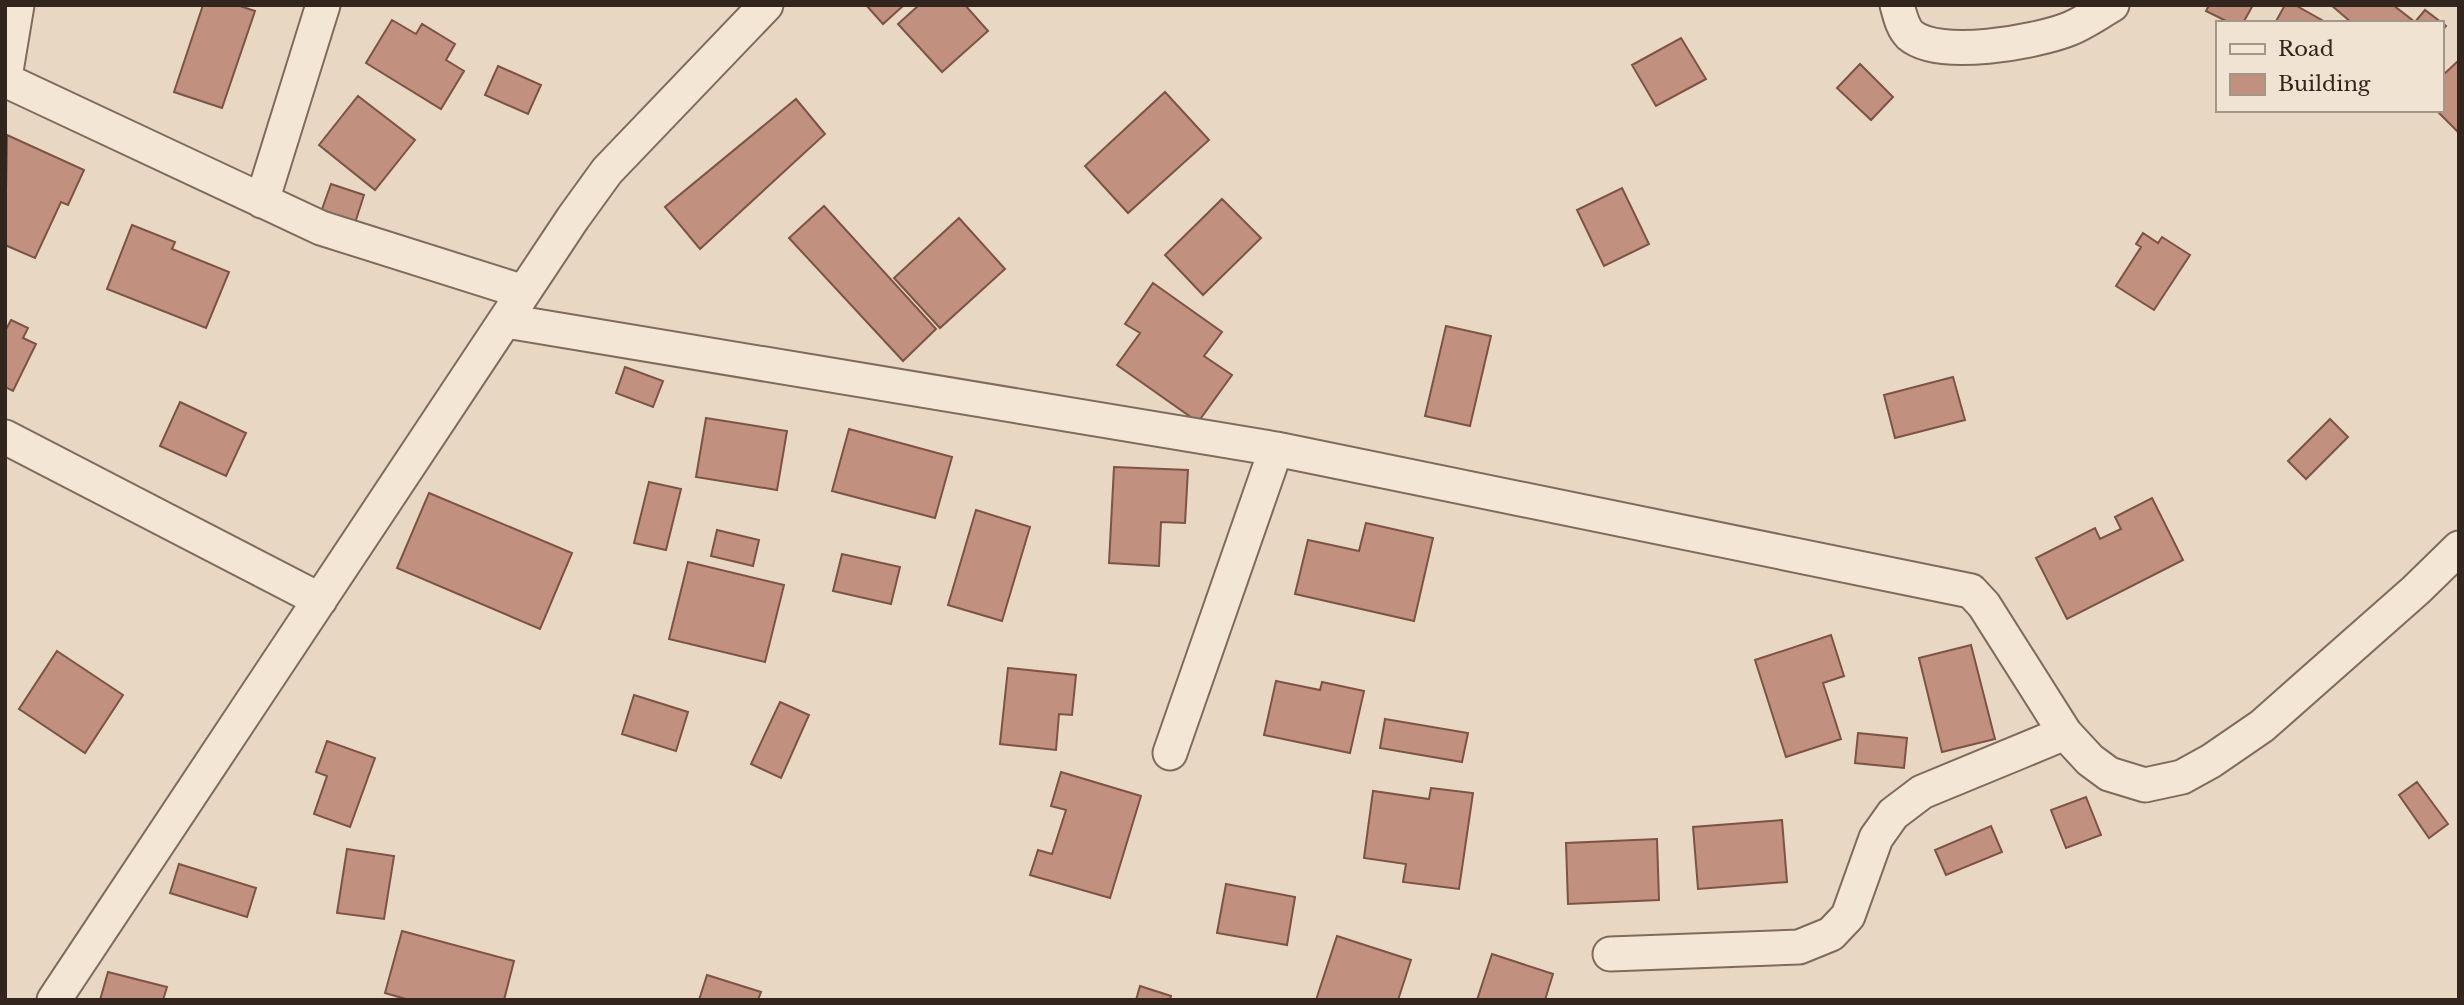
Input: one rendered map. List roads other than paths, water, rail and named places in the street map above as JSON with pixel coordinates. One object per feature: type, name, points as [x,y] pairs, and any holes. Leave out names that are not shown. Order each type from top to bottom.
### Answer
[{"type":"street","points":[[17,5],[5,78],[321,228],[524,292]]},
{"type":"street","points":[[262,201],[323,5]]},
{"type":"street","points":[[54,1000],[607,171],[766,5]]},
{"type":"street","points":[[1897,5],[1902,23],[1911,35],[1932,44],[1983,48],[2030,40],[2070,29],[2112,5]]},
{"type":"street","points":[[506,321],[1276,449],[1971,591],[1984,605],[2065,733],[2109,774],[2145,785],[2182,777],[2262,726],[2416,590],[2459,548]]},
{"type":"street","points":[[5,437],[320,600]]},
{"type":"street","points":[[1170,753],[1276,449]]},
{"type":"street","points":[[1610,954],[1799,947],[1831,934],[1848,916],[1876,838],[1893,814],[1922,792],[2065,733]]}]
